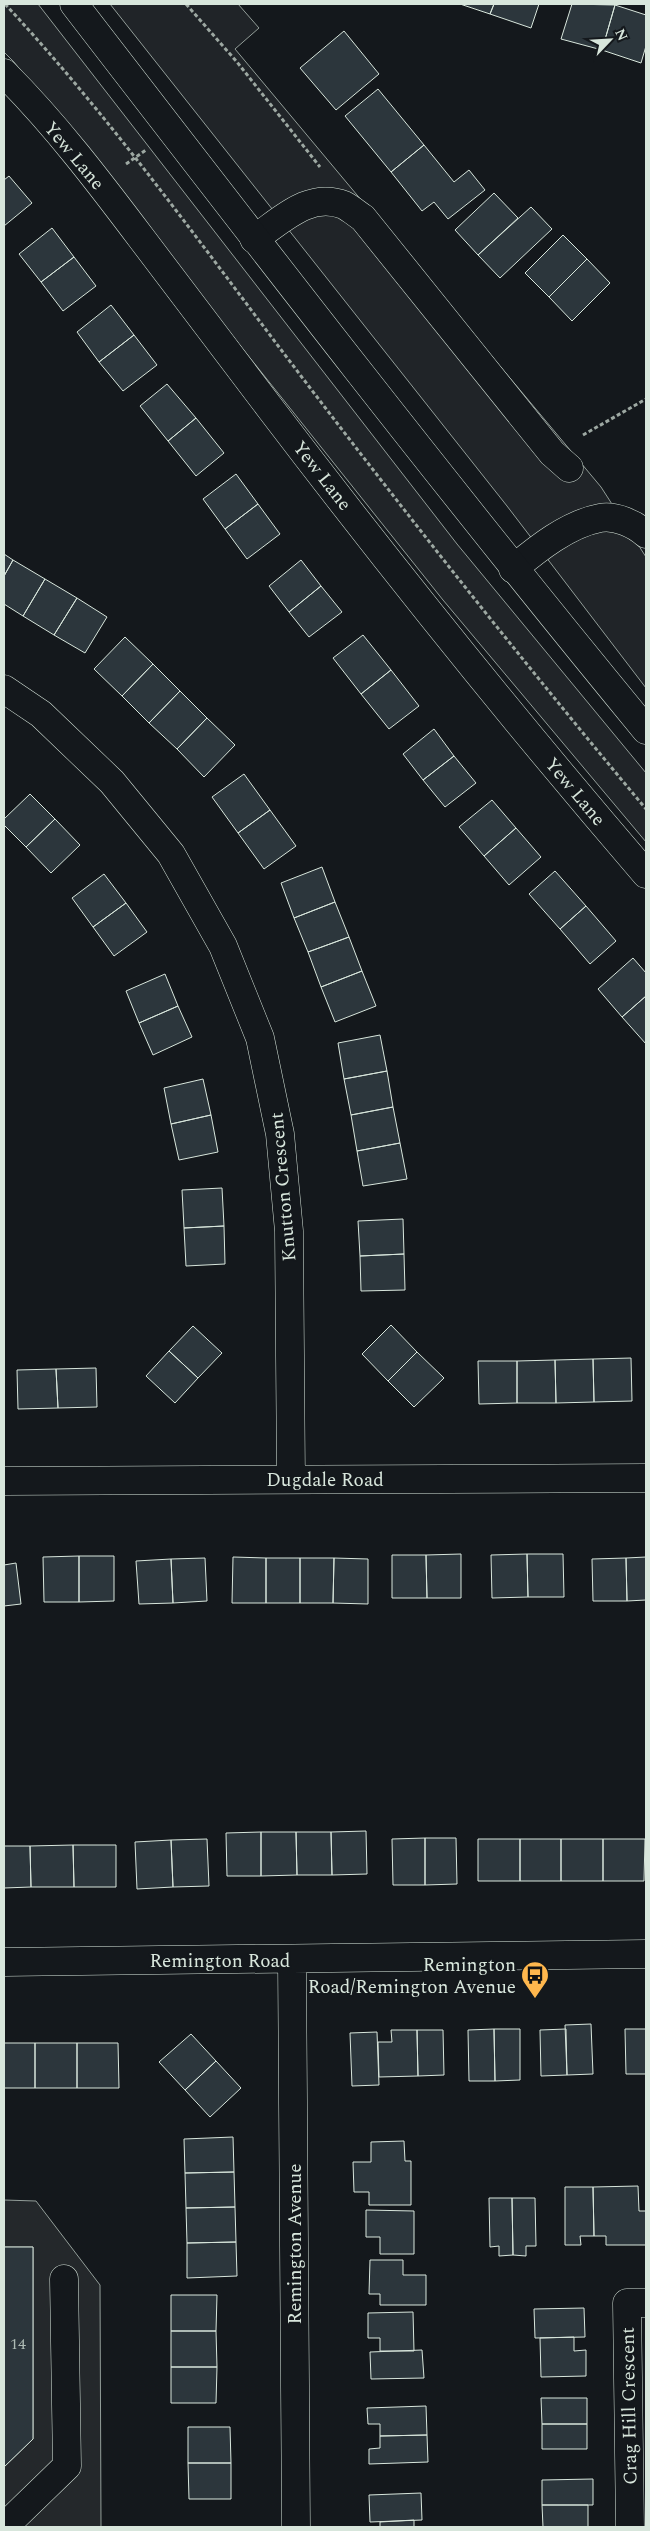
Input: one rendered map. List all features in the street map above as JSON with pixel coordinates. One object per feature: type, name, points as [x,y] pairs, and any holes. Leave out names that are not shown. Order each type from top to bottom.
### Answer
[{"type":"street","points":[[74,4],[254,239],[513,569],[646,730]]},
{"type":"street","name":"Yew Lane","points":[[4,73],[23,92],[99,183],[430,612],[565,779],[646,874]]},
{"type":"street","points":[[254,239],[303,205],[321,201],[344,205],[363,218],[561,460]]},
{"type":"street","points":[[513,569],[544,544],[600,518],[621,520],[646,534]]},
{"type":"street","name":"Knutton Crescent","points":[[4,689],[41,714],[112,782],[171,854],[223,946],[260,1038],[280,1134],[289,1231],[291,1479]]},
{"type":"street","name":"Dugdale Road","points":[[4,1481],[646,1478]]},
{"type":"street","name":"Remington Road","points":[[4,1962],[292,1960],[646,1954]]},
{"type":"street","name":"Remington Avenue","points":[[292,1960],[296,2527]]},
{"type":"street","points":[[4,2526],[67,2466],[64,2279]]},
{"type":"street","name":"Crag Hill Crescent","points":[[630,2527],[627,2303],[646,2303]]},
{"type":"path","points":[[5,4],[47,49],[135,158],[308,386],[517,654],[646,809]]},
{"type":"path","points":[[186,4],[238,62],[325,174],[332,203]]},
{"type":"path","points":[[99,183],[173,131]]},
{"type":"path","points":[[561,460],[646,399]]},
{"type":"shaded area","points":[[4,4],[38,4],[457,544],[646,773],[646,842],[443,600],[14,62],[4,52]]},
{"type":"shaded area","points":[[110,4],[238,4],[259,28],[235,49],[601,487],[646,557],[646,688],[507,506]]},
{"type":"shaded area","points":[[4,2200],[36,2201],[100,2285],[101,2527],[4,2527],[4,2467],[33,2439],[33,2247],[4,2247]]},
{"type":"building","points":[[460,4],[494,4],[490,14]]},
{"type":"building","points":[[494,4],[539,4],[531,28],[490,14]]},
{"type":"building","points":[[572,4],[615,5],[602,50],[561,39]]},
{"type":"building","points":[[615,5],[646,15],[646,46],[641,63],[602,50]]},
{"type":"building","points":[[344,31],[379,74],[336,110],[300,68]]},
{"type":"building","points":[[378,89],[424,145],[391,172],[345,116]]},
{"type":"building","points":[[424,145],[454,182],[469,170],[485,190],[448,219],[434,202],[422,211],[391,172]]},
{"type":"building","points":[[9,176],[32,203],[4,226],[4,180]]},
{"type":"building","points":[[494,193],[518,218],[478,255],[455,230]]},
{"type":"building","points":[[531,207],[552,229],[500,278],[478,255]]},
{"type":"building","points":[[52,228],[74,257],[41,282],[19,254]]},
{"type":"building","points":[[563,235],[587,259],[549,297],[525,273]]},
{"type":"building","points":[[74,257],[96,286],[63,311],[41,282]]},
{"type":"building","points":[[587,259],[610,283],[572,321],[549,297]]},
{"type":"building","points":[[111,305],[134,335],[99,362],[77,332]]},
{"type":"building","points":[[134,335],[157,365],[123,391],[99,362]]},
{"type":"building","points":[[167,384],[196,418],[168,441],[140,406]]},
{"type":"building","points":[[196,418],[224,453],[196,476],[168,441]]},
{"type":"building","points":[[236,474],[258,504],[225,529],[203,499]]},
{"type":"building","points":[[258,504],[280,534],[247,559],[225,529]]},
{"type":"building","points":[[4,554],[13,560],[4,576]]},
{"type":"building","points":[[13,560],[45,579],[23,616],[4,604],[4,576]]},
{"type":"building","points":[[301,560],[321,586],[289,612],[269,586]]},
{"type":"building","points":[[45,579],[77,598],[54,635],[23,616]]},
{"type":"building","points":[[321,586],[342,612],[309,637],[289,612]]},
{"type":"building","points":[[77,598],[107,617],[85,653],[54,635]]},
{"type":"building","points":[[363,635],[391,670],[361,694],[333,658]]},
{"type":"building","points":[[125,637],[153,664],[122,696],[94,669]]},
{"type":"building","points":[[153,664],[180,691],[149,723],[122,696]]},
{"type":"building","points":[[391,670],[419,706],[389,729],[361,694]]},
{"type":"building","points":[[180,691],[207,718],[177,749],[149,723]]},
{"type":"building","points":[[207,718],[235,745],[204,777],[177,749]]},
{"type":"building","points":[[434,729],[454,756],[423,780],[403,754]]},
{"type":"building","points":[[454,756],[476,783],[445,807],[423,780]]},
{"type":"building","points":[[244,774],[270,810],[238,833],[212,797]]},
{"type":"building","points":[[30,794],[55,819],[26,847],[4,825],[4,819]]},
{"type":"building","points":[[492,800],[516,828],[484,856],[459,827]]},
{"type":"building","points":[[270,810],[296,846],[264,869],[238,833]]},
{"type":"building","points":[[55,819],[80,845],[51,873],[26,847]]},
{"type":"building","points":[[516,828],[541,857],[509,885],[484,856]]},
{"type":"building","points":[[322,867],[335,902],[294,918],[281,883]]},
{"type":"building","points":[[555,871],[586,906],[560,929],[529,894]]},
{"type":"building","points":[[104,874],[126,903],[93,927],[72,898]]},
{"type":"building","points":[[335,902],[349,937],[308,952],[294,918]]},
{"type":"building","points":[[126,903],[147,932],[114,956],[93,927]]},
{"type":"building","points":[[586,906],[616,941],[590,964],[560,929]]},
{"type":"building","points":[[349,937],[362,971],[321,987],[308,952]]},
{"type":"building","points":[[633,958],[646,973],[646,996],[622,1017],[598,989]]},
{"type":"building","points":[[362,971],[376,1006],[335,1022],[321,987]]},
{"type":"building","points":[[165,974],[178,1006],[139,1023],[126,991]]},
{"type":"building","points":[[646,996],[646,1044],[622,1017]]},
{"type":"building","points":[[178,1006],[192,1037],[153,1055],[139,1023]]},
{"type":"building","points":[[380,1035],[387,1071],[344,1079],[338,1043]]},
{"type":"building","points":[[387,1071],[393,1107],[351,1115],[344,1079]]},
{"type":"building","points":[[203,1079],[211,1115],[171,1124],[164,1088]]},
{"type":"building","points":[[393,1107],[400,1143],[357,1151],[351,1115]]},
{"type":"building","points":[[211,1115],[218,1152],[179,1160],[171,1124]]},
{"type":"building","points":[[400,1143],[407,1179],[363,1186],[357,1151]]},
{"type":"building","points":[[222,1188],[224,1226],[184,1228],[182,1190]]},
{"type":"building","points":[[403,1219],[404,1254],[360,1256],[358,1221]]},
{"type":"building","points":[[224,1226],[225,1264],[186,1266],[184,1228]]},
{"type":"building","points":[[404,1254],[405,1290],[361,1291],[360,1256]]},
{"type":"building","points":[[391,1325],[417,1352],[388,1381],[362,1354]]},
{"type":"building","points":[[193,1326],[222,1353],[198,1378],[169,1351]]},
{"type":"building","points":[[169,1351],[198,1378],[175,1403],[146,1376]]},
{"type":"building","points":[[417,1352],[444,1378],[414,1407],[388,1381]]},
{"type":"building","points":[[631,1358],[632,1401],[594,1402],[593,1359]]},
{"type":"building","points":[[593,1359],[594,1402],[556,1403],[555,1360]]},
{"type":"building","points":[[555,1360],[556,1403],[517,1403],[517,1361]]},
{"type":"building","points":[[478,1361],[517,1361],[517,1403],[479,1404]]},
{"type":"building","points":[[96,1368],[97,1407],[58,1408],[56,1369]]},
{"type":"building","points":[[56,1369],[58,1408],[18,1409],[17,1370]]},
{"type":"building","points":[[461,1554],[461,1598],[427,1598],[426,1555]]},
{"type":"building","points":[[527,1554],[563,1554],[564,1597],[528,1597]]},
{"type":"building","points":[[527,1554],[528,1597],[492,1598],[491,1555]]},
{"type":"building","points":[[392,1555],[426,1555],[427,1598],[392,1598]]},
{"type":"building","points":[[79,1556],[114,1556],[114,1601],[79,1602]]},
{"type":"building","points":[[79,1556],[79,1602],[44,1602],[43,1557]]},
{"type":"building","points":[[233,1557],[266,1558],[266,1603],[232,1603]]},
{"type":"building","points":[[646,1557],[646,1600],[627,1601],[626,1558]]},
{"type":"building","points":[[205,1558],[207,1601],[173,1603],[171,1559]]},
{"type":"building","points":[[266,1558],[300,1558],[300,1603],[266,1603]]},
{"type":"building","points":[[300,1558],[334,1558],[333,1603],[300,1603]]},
{"type":"building","points":[[334,1558],[368,1559],[368,1604],[333,1603]]},
{"type":"building","points":[[626,1558],[627,1601],[593,1601],[592,1559]]},
{"type":"building","points":[[171,1559],[173,1603],[139,1604],[136,1561]]},
{"type":"building","points":[[16,1563],[21,1604],[4,1606],[4,1565]]},
{"type":"building","points":[[366,1831],[367,1874],[332,1875],[331,1832]]},
{"type":"building","points":[[261,1832],[261,1876],[227,1876],[226,1833]]},
{"type":"building","points":[[261,1832],[296,1832],[297,1875],[261,1876]]},
{"type":"building","points":[[296,1832],[331,1832],[332,1875],[297,1875]]},
{"type":"building","points":[[425,1838],[456,1838],[457,1884],[425,1885]]},
{"type":"building","points":[[425,1838],[425,1885],[393,1885],[392,1839]]},
{"type":"building","points":[[207,1839],[209,1886],[173,1887],[171,1840]]},
{"type":"building","points":[[478,1839],[520,1839],[520,1881],[478,1881]]},
{"type":"building","points":[[520,1839],[561,1839],[561,1881],[520,1881]]},
{"type":"building","points":[[561,1839],[603,1839],[603,1881],[561,1881]]},
{"type":"building","points":[[603,1839],[645,1839],[644,1881],[603,1881]]},
{"type":"building","points":[[171,1840],[173,1887],[137,1889],[135,1842]]},
{"type":"building","points":[[73,1845],[116,1845],[116,1887],[74,1887]]},
{"type":"building","points":[[73,1845],[74,1887],[31,1887],[30,1846]]},
{"type":"building","points":[[4,1846],[30,1846],[31,1887],[4,1888]]},
{"type":"building","points":[[591,2024],[593,2074],[567,2075],[565,2025]]},
{"type":"building","points":[[494,2029],[520,2029],[520,2080],[495,2081]]},
{"type":"building","points":[[494,2029],[495,2081],[469,2081],[468,2030]]},
{"type":"building","points":[[566,2029],[567,2075],[541,2076],[540,2030]]},
{"type":"building","points":[[625,2029],[646,2029],[646,2074],[626,2074]]},
{"type":"building","points":[[391,2030],[417,2030],[418,2076],[379,2077],[378,2042],[392,2042]]},
{"type":"building","points":[[417,2030],[443,2030],[444,2075],[418,2076]]},
{"type":"building","points":[[377,2032],[379,2085],[352,2086],[350,2033]]},
{"type":"building","points":[[191,2034],[216,2061],[185,2090],[159,2062]]},
{"type":"building","points":[[4,2043],[35,2043],[35,2088],[4,2088]]},
{"type":"building","points":[[35,2043],[77,2043],[77,2088],[35,2088]]},
{"type":"building","points":[[77,2043],[118,2043],[119,2088],[77,2088]]},
{"type":"building","points":[[216,2061],[241,2088],[210,2117],[185,2090]]},
{"type":"building","points":[[233,2137],[234,2172],[185,2173],[184,2139]]},
{"type":"building","points":[[404,2141],[405,2161],[411,2161],[411,2205],[369,2205],[369,2192],[354,2192],[353,2162],[371,2162],[371,2142]]},
{"type":"building","points":[[234,2172],[235,2207],[186,2208],[185,2173]]},
{"type":"building","points":[[638,2186],[639,2211],[646,2211],[646,2245],[606,2245],[606,2236],[594,2236],[593,2187]]},
{"type":"building","points":[[565,2187],[593,2187],[594,2236],[580,2236],[581,2245],[565,2245]]},
{"type":"building","points":[[489,2198],[512,2198],[513,2255],[499,2256],[499,2246],[490,2247]]},
{"type":"building","points":[[512,2198],[535,2198],[536,2246],[526,2246],[526,2256],[513,2255]]},
{"type":"building","points":[[235,2207],[236,2242],[187,2243],[186,2208]]},
{"type":"building","points":[[366,2210],[414,2211],[414,2254],[380,2254],[380,2237],[366,2237]]},
{"type":"building","points":[[236,2242],[237,2276],[187,2278],[187,2243]]},
{"type":"building","points":[[4,2247],[33,2247],[33,2439],[4,2467]]},
{"type":"building","points":[[370,2260],[403,2260],[403,2275],[426,2275],[426,2305],[380,2305],[380,2294],[369,2294]]},
{"type":"building","points":[[171,2295],[217,2295],[216,2331],[171,2331]]},
{"type":"building","points":[[584,2308],[585,2337],[535,2338],[534,2309]]},
{"type":"building","points":[[413,2312],[414,2351],[380,2351],[380,2338],[368,2338],[368,2313]]},
{"type":"building","points":[[171,2331],[216,2331],[217,2367],[171,2367]]},
{"type":"building","points":[[574,2337],[574,2351],[586,2350],[586,2376],[541,2377],[540,2338]]},
{"type":"building","points":[[422,2350],[424,2378],[371,2379],[370,2352]]},
{"type":"building","points":[[171,2367],[217,2367],[216,2403],[171,2403]]},
{"type":"building","points":[[541,2398],[587,2398],[587,2424],[542,2424]]},
{"type":"building","points":[[426,2406],[427,2435],[380,2436],[380,2424],[368,2424],[367,2408]]},
{"type":"building","points":[[542,2424],[587,2424],[587,2449],[542,2449]]},
{"type":"building","points":[[188,2427],[230,2427],[231,2463],[188,2463]]},
{"type":"building","points":[[427,2435],[428,2462],[369,2464],[369,2449],[380,2448],[380,2436]]},
{"type":"building","points":[[188,2463],[231,2463],[231,2499],[189,2499]]},
{"type":"building","points":[[593,2479],[593,2505],[542,2505],[542,2480]]},
{"type":"building","points":[[421,2493],[422,2520],[370,2522],[369,2495]]},
{"type":"building","points":[[542,2505],[588,2505],[588,2527],[543,2527]]},
{"type":"building","points":[[414,2520],[414,2527],[380,2527],[380,2522]]},
{"type":"place","name":"Remington Road/Remington Avenue","points":[[535,1999]]}]
